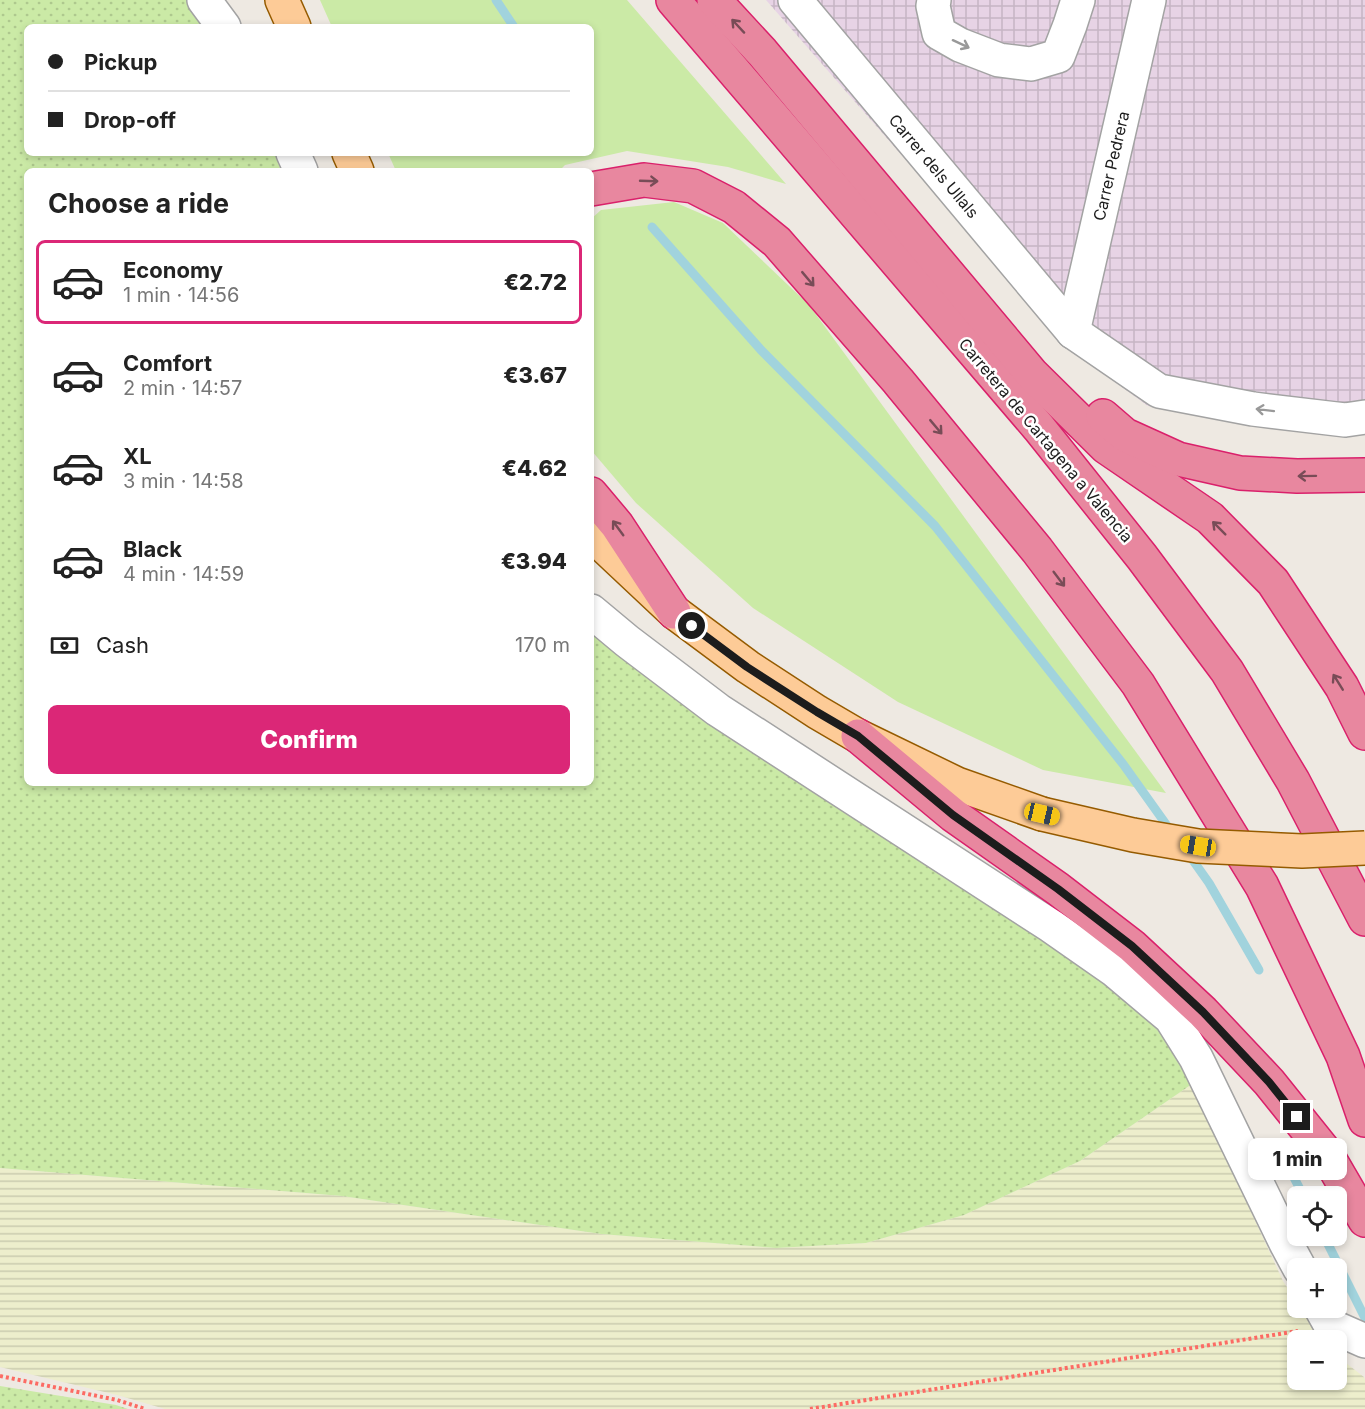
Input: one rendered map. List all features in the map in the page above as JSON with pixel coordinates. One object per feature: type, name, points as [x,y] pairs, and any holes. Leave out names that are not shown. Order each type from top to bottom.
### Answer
[{"type":"highway","name":"Carretera de Cartagena a Valencia","points":[[673,0],[1032,420],[1149,567],[1227,671],[1293,781],[1365,919]]},
{"type":"highway","points":[[714,0],[762,52],[1032,375],[1106,447],[1210,518],[1273,582],[1342,687],[1365,733]]},
{"type":"highway","points":[[762,52],[821,100],[1056,375],[1125,435],[1178,459],[1240,473],[1297,476],[1365,475]]},
{"type":"highway","points":[[594,188],[644,180],[693,186],[734,207],[777,242],[898,381],[1037,550],[1138,684],[1262,886],[1343,1056],[1365,1120]]},
{"type":"highway","points":[[594,498],[617,525],[674,612]]},
{"type":"highway","points":[[858,736],[953,815],[1058,889],[1132,946],[1203,1012],[1269,1082],[1326,1153],[1365,1220]]},
{"type":"main road","points":[[282,0],[293,24]]},
{"type":"main road","points":[[594,537],[674,612],[747,667],[858,736],[957,784],[1042,814],[1133,835],[1198,846],[1302,851],[1365,848]]},
{"type":"street","points":[[204,0],[222,24]]},
{"type":"street","name":"Carrer dels Ullals","points":[[795,0],[1073,332],[1159,391],[1253,409],[1345,420],[1365,417]]},
{"type":"street","points":[[934,0],[933,6],[939,33],[960,45],[999,60],[1031,64],[1058,56],[1078,0]]},
{"type":"street","name":"Carrer Pedrera","points":[[1073,332],[1149,0]]},
{"type":"street","points":[[594,614],[718,710],[1051,926],[1114,969],[1172,1018],[1196,1058],[1294,1258]]},
{"type":"street","points":[[1328,1318],[1365,1341]]},
{"type":"path","points":[[810,1409],[1320,1318]]},
{"type":"path","points":[[0,1376],[117,1400],[145,1409]]},
{"type":"shaded area","points":[[766,0],[1365,0],[1365,434],[1344,435],[1148,406],[1073,351]]},
{"type":"green space","points":[[0,0],[192,0],[210,24],[24,24],[24,156],[276,156],[280,168],[24,168],[24,786],[594,786],[594,630],[813,791],[883,834],[1088,969],[1162,1030],[1192,1084],[1080,1161],[964,1215],[866,1243],[776,1248],[601,1234],[342,1196],[0,1168]]},
{"type":"green space","points":[[320,0],[627,0],[786,184],[728,167],[627,151],[565,165],[562,168],[395,168],[389,156],[594,156],[594,24],[331,24]]},
{"type":"green space","points":[[674,202],[723,223],[809,305],[1166,793],[1043,770],[898,702],[753,608],[636,503],[594,454],[594,216],[601,210]]},
{"type":"green space","points":[[1192,1084],[1287,1287],[1287,1318],[1307,1318],[1315,1330],[1287,1330],[1287,1390],[1347,1390],[1347,1364],[1364,1377],[1365,1409],[165,1409],[0,1367],[0,1168],[342,1196],[601,1234],[776,1248],[866,1243],[964,1215],[1080,1161]]},
{"type":"green space","points":[[0,1386],[116,1405],[128,1409],[0,1409]]},
{"type":"waterway","points":[[496,0],[512,24]]},
{"type":"waterway","points":[[652,227],[761,350],[935,526],[1123,764],[1173,834]]},
{"type":"waterway","points":[[1187,852],[1209,883],[1259,970]]},
{"type":"waterway","points":[[1288,1166],[1298,1186]]},
{"type":"waterway","points":[[1329,1246],[1365,1318]]},
{"type":"route","points":[[692,626],[747,667],[858,736],[953,815],[1005,850],[1132,946],[1203,1012],[1269,1082],[1297,1117]]}]
